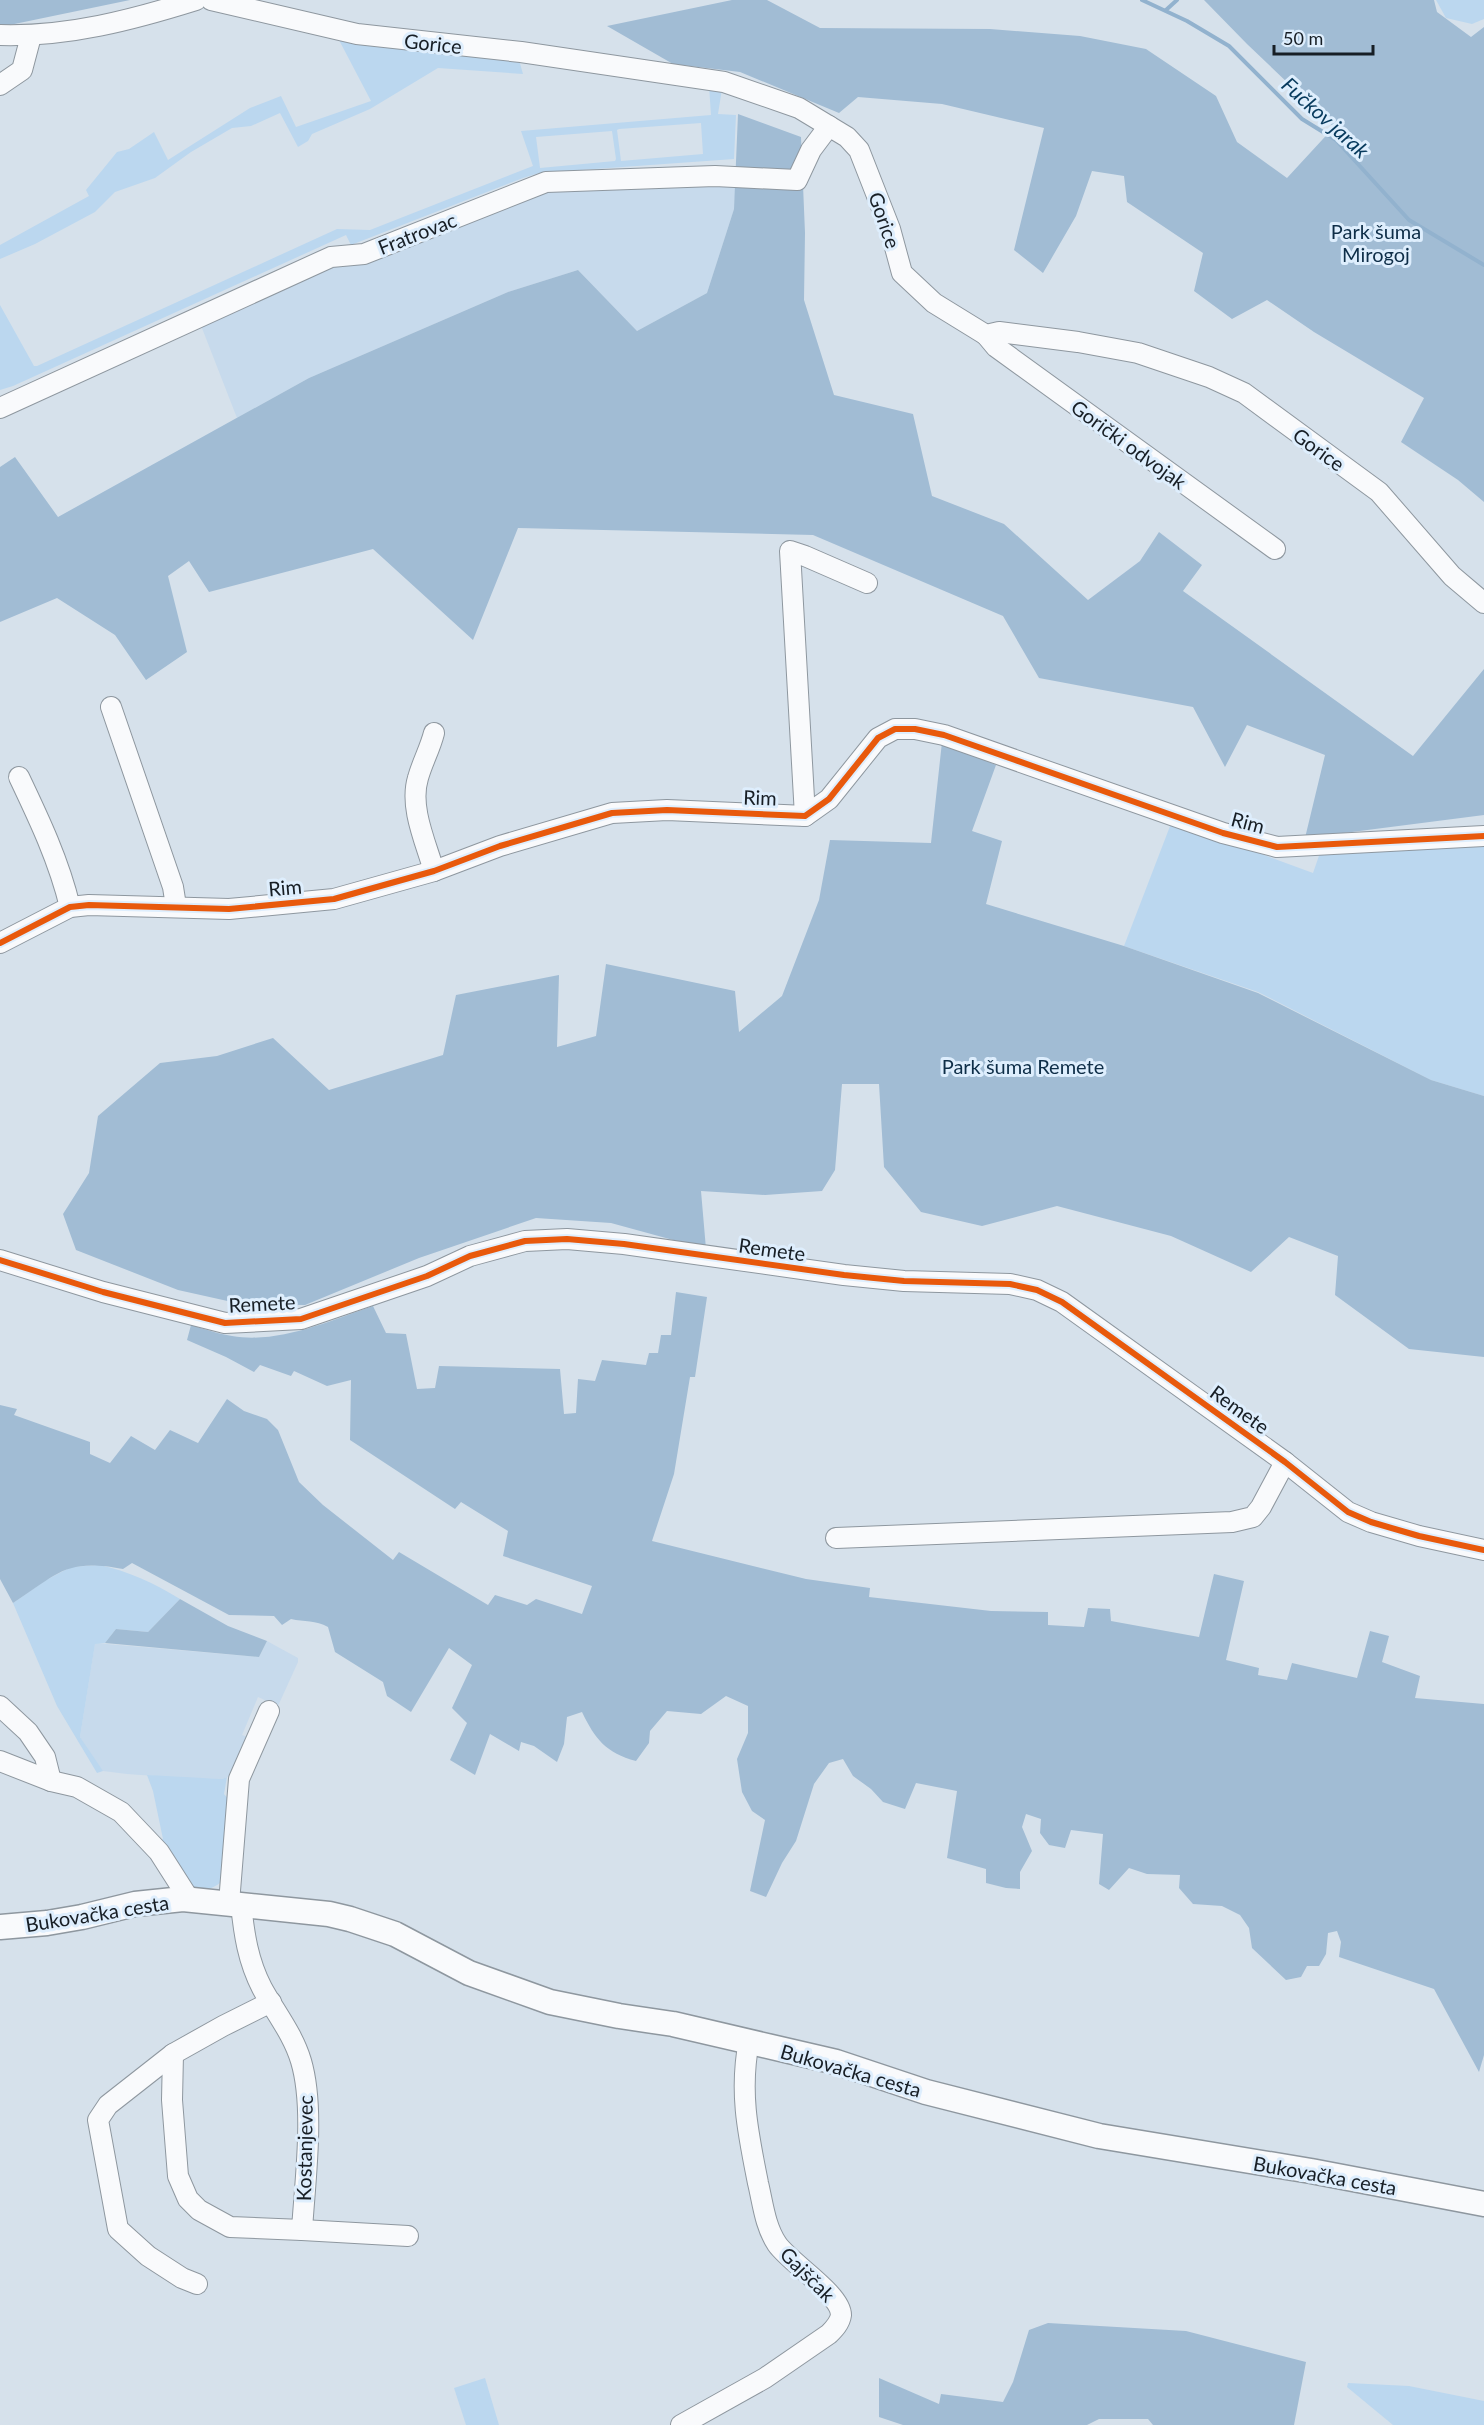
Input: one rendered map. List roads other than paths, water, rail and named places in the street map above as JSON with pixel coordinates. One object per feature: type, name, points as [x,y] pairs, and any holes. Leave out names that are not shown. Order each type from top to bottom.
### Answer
[{"type":"main road","name":"Bukovačka cesta","points":[[0,1927],[82,1917],[156,1901],[189,1899],[304,1910],[350,1919],[395,1934],[469,1973],[550,2002],[673,2024],[848,2065],[926,2092],[1099,2136],[1311,2171],[1484,2204]]},
{"type":"street","points":[[0,35],[31,36],[95,27],[196,0]]},
{"type":"street","name":"Gorice","points":[[211,0],[357,34],[521,52],[724,82],[799,108],[847,137],[859,150],[890,229],[902,273],[934,303],[986,335],[999,332],[1078,342],[1138,353],[1209,377],[1244,393],[1378,492],[1452,576],[1484,603]]},
{"type":"street","points":[[0,85],[22,70],[31,36]]},
{"type":"street","name":"Fratrovac","points":[[0,408],[331,257],[364,254],[546,182],[715,176],[796,180],[811,150],[829,126]]},
{"type":"street","name":"Gorički odvojak","points":[[986,335],[996,347],[1275,549]]},
{"type":"street","points":[[805,816],[790,551],[867,583]]},
{"type":"street","points":[[111,707],[173,887],[176,906]]},
{"type":"street","name":"Rim","points":[[0,943],[70,907],[89,905],[176,906],[229,909],[334,899],[434,871],[500,846],[612,813],[667,810],[805,816],[830,800],[878,738],[895,729],[915,729],[944,735],[1223,833],[1277,847],[1484,836]]},
{"type":"street","points":[[434,733],[417,779],[415,793],[419,818],[434,871]]},
{"type":"street","points":[[19,777],[45,832],[70,907]]},
{"type":"street","name":"Remete","points":[[0,1260],[103,1292],[225,1323],[301,1319],[427,1276],[470,1256],[525,1241],[567,1239],[624,1244],[844,1275],[904,1281],[1010,1284],[1037,1290],[1062,1302],[1285,1462],[1348,1512],[1371,1522],[1419,1536],[1484,1550]]},
{"type":"street","points":[[836,1538],[1232,1522],[1252,1517],[1261,1507],[1285,1462]]},
{"type":"street","points":[[0,1706],[28,1732],[45,1757],[51,1781]]},
{"type":"street","points":[[235,1903],[239,1779],[269,1711]]},
{"type":"street","points":[[0,1761],[86,1792],[133,1822],[170,1866],[189,1899]]},
{"type":"street","name":"Kostanjevec","points":[[235,1903],[244,1939],[262,1988],[295,2046],[304,2076],[307,2115],[302,2230]]},
{"type":"street","points":[[197,2283],[182,2278],[148,2256],[118,2229],[98,2120],[108,2105],[173,2054],[271,2002]]},
{"type":"street","name":"Gajščak","points":[[681,2425],[765,2378],[829,2334],[840,2320],[839,2307],[835,2301],[786,2255],[768,2227],[743,2101],[743,2074],[749,2042]]},
{"type":"street","name":"Kostanjevec","points":[[173,2054],[172,2100],[178,2176],[189,2199],[199,2210],[230,2227],[408,2236]]},
{"type":"waterway","name":"Fučkov jarak","points":[[1142,0],[1187,21],[1229,46],[1302,119],[1336,140],[1409,220],[1484,265]]},
{"type":"waterway","points":[[1166,10],[1177,0]]},
{"type":"park label","name":"Park šuma Mirogoj","points":[[1376,242]]},
{"type":"park label","name":"Park šuma Remete","points":[[1023,1066]]}]
